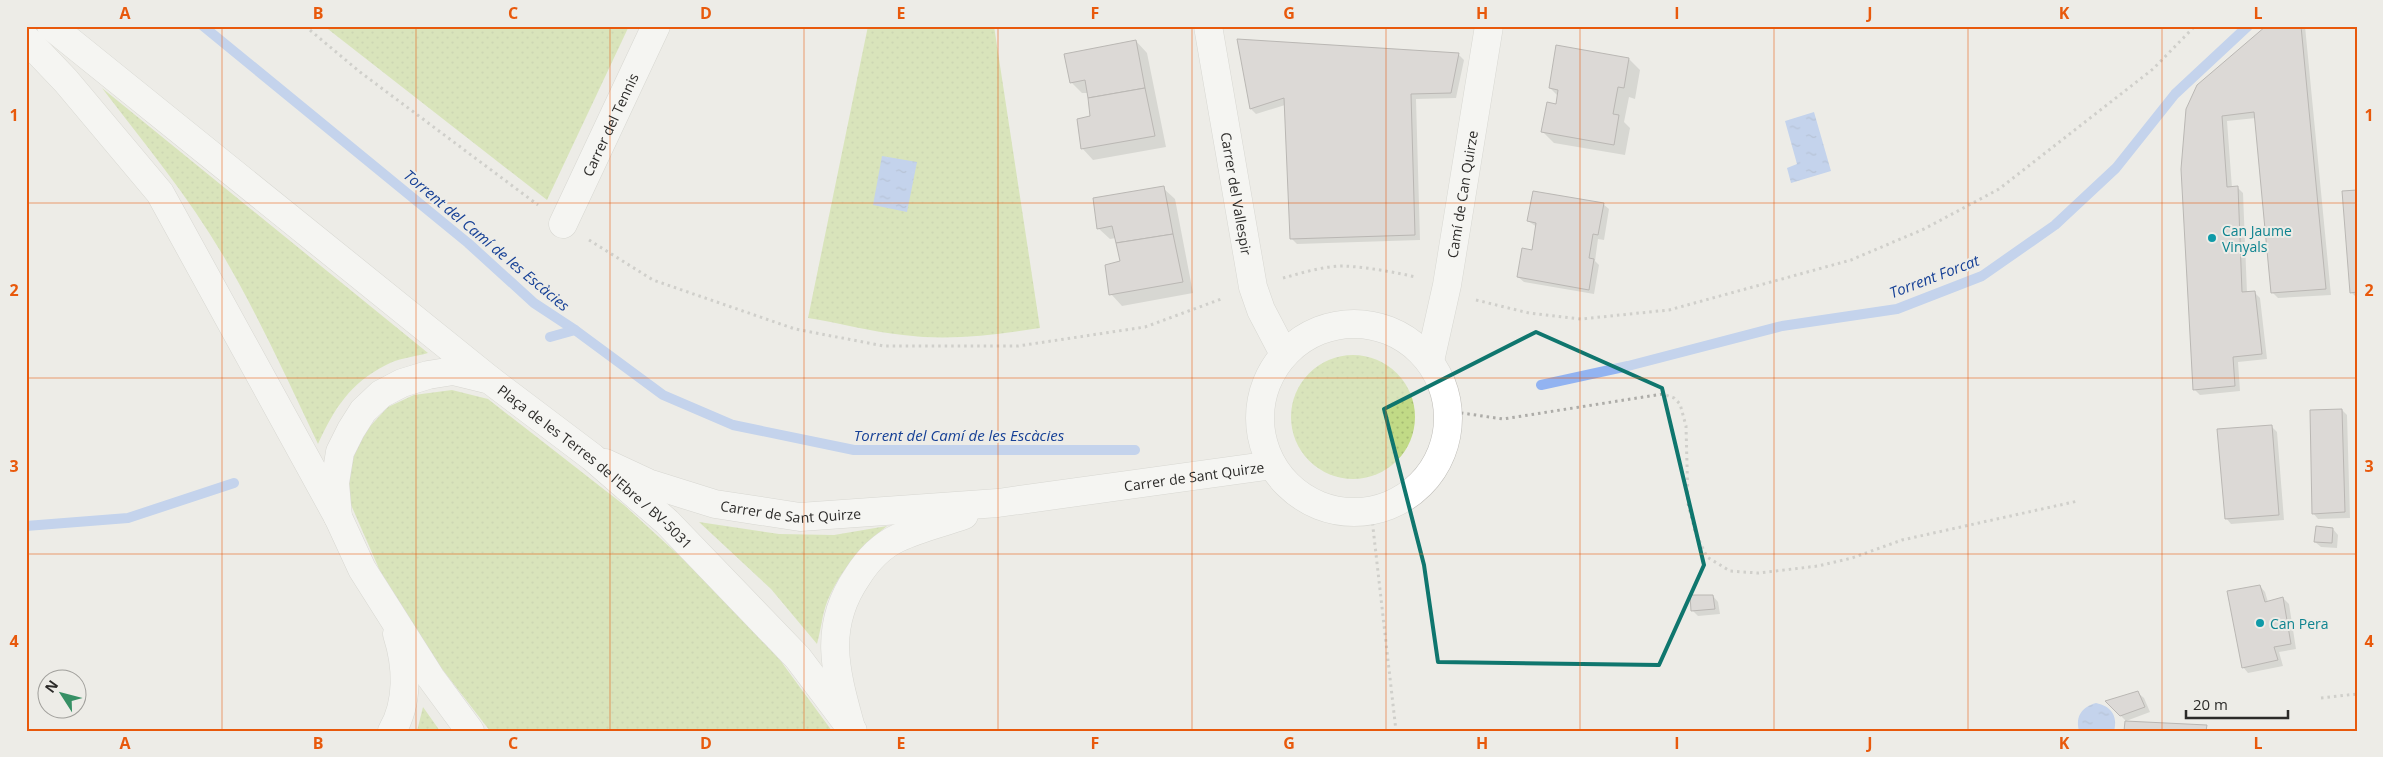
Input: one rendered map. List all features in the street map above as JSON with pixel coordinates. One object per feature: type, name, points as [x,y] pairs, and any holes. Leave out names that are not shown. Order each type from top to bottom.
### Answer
[{"type":"main road","points":[[51,26],[490,380]]},
{"type":"main road","name":"Carrer del Tennis","points":[[564,224],[656,26]]},
{"type":"main road","name":"Carrer del Vallespir","points":[[1208,26],[1253,287],[1261,310],[1284,354]]},
{"type":"main road","name":"Camí de Can Quirze","points":[[1430,361],[1447,285],[1489,26]]},
{"type":"main road","points":[[26,39],[66,81],[160,193],[338,516]]},
{"type":"main road","points":[[1342,324],[1375,326],[1406,338],[1430,361],[1445,391],[1449,426],[1440,458],[1420,487],[1391,506],[1357,513],[1324,508],[1294,491],[1272,465],[1262,438],[1260,408],[1268,380],[1284,354],[1311,334],[1342,324]]},
{"type":"main road","name":"Plaça de les Terres de l'Ebre / BV-5031","points":[[470,731],[431,678],[362,568],[338,516],[335,483],[340,452],[363,411],[381,394],[402,383],[428,375],[453,371],[490,380],[592,457],[667,522],[738,593],[798,658],[852,729]]},
{"type":"main road","name":"Carrer de Sant Quirze","points":[[592,457],[648,483],[715,504],[800,517],[998,503],[1272,465]]},
{"type":"main road","name":"Carrer de Sant Quirze","points":[[852,729],[839,684],[834,650],[836,620],[846,594],[864,566],[884,546],[899,538],[998,503]]},
{"type":"main road","points":[[392,618],[404,662],[402,707],[392,731]]},
{"type":"path","points":[[1448,411],[1503,419],[1663,394],[1674,398],[1680,404],[1686,426],[1688,503],[1696,534],[1707,557],[1730,571],[1758,573],[1818,566],[1852,558],[1902,540],[2078,501]]},
{"type":"path","points":[[1372,510],[1396,731]]},
{"type":"path","points":[[2321,698],[2357,694]]},
{"type":"highlighted area","points":[[1536,332],[1662,388],[1704,565],[1659,665],[1438,662],[1424,565],[1384,409]]},
{"type":"green space","points":[[324,26],[629,26],[547,200]]},
{"type":"green space","points":[[868,26],[994,26],[1040,328],[972,336],[920,337],[879,332],[808,318]]},
{"type":"green space","points":[[102,88],[428,353],[391,363],[362,380],[337,408],[318,444],[261,326],[224,257],[181,192]]},
{"type":"green space","points":[[1353,355],[1377,360],[1397,373],[1410,393],[1415,417],[1410,441],[1397,461],[1377,474],[1353,479],[1329,474],[1309,461],[1296,441],[1291,417],[1296,393],[1309,373],[1329,360]]},
{"type":"green space","points":[[452,390],[488,399],[624,505],[707,581],[780,660],[832,731],[490,731],[439,665],[380,571],[348,498],[349,470],[361,436],[388,407],[414,395]]},
{"type":"green space","points":[[699,522],[779,534],[834,535],[887,526],[860,551],[838,580],[825,607],[817,644],[771,589]]},
{"type":"green space","points":[[423,707],[440,731],[417,731]]},
{"type":"water","points":[[1814,112],[1831,171],[1791,183],[1787,168],[1797,164],[1785,121]]},
{"type":"water","points":[[882,156],[917,162],[907,212],[873,205]]},
{"type":"water","points":[[2096,703],[2101,704],[2112,712],[2115,721],[2114,731],[2079,731],[2078,721],[2081,713],[2087,707]]},
{"type":"building","name":"Can Jaume Vinyals","points":[[2266,26],[2301,26],[2326,289],[2271,293],[2254,112],[2222,116],[2227,187],[2238,186],[2242,292],[2255,291],[2262,354],[2233,357],[2235,386],[2193,390],[2181,169],[2186,109],[2197,85]]},
{"type":"building","points":[[1237,39],[1459,53],[1451,93],[1411,94],[1415,235],[1290,239],[1284,98],[1250,109]]},
{"type":"building","points":[[1136,40],[1145,88],[1088,98],[1085,80],[1070,83],[1064,54]]},
{"type":"building","points":[[1556,45],[1629,58],[1624,88],[1618,87],[1613,114],[1619,115],[1614,145],[1541,132],[1547,102],[1556,104],[1558,90],[1549,88]]},
{"type":"building","points":[[1145,88],[1155,136],[1081,149],[1077,119],[1090,116],[1088,98]]},
{"type":"building","points":[[1164,186],[1173,234],[1116,243],[1112,226],[1097,229],[1093,198]]},
{"type":"building","points":[[2357,190],[2357,292],[2350,293],[2342,191]]},
{"type":"building","points":[[1533,191],[1604,203],[1598,235],[1593,234],[1589,258],[1594,259],[1589,290],[1517,277],[1522,248],[1532,250],[1536,223],[1527,221]]},
{"type":"building","points":[[1173,234],[1183,282],[1109,295],[1105,265],[1120,261],[1116,243]]},
{"type":"building","points":[[2342,409],[2345,512],[2312,514],[2310,410]]},
{"type":"building","points":[[2272,425],[2279,515],[2225,519],[2217,429]]},
{"type":"building","points":[[2316,526],[2333,528],[2332,543],[2314,542]]},
{"type":"building","name":"Can Pera","points":[[2260,585],[2265,602],[2283,597],[2291,644],[2274,647],[2278,660],[2242,668],[2227,591]]},
{"type":"building","points":[[1690,595],[1713,595],[1715,609],[1691,611]]},
{"type":"building","points":[[2138,691],[2145,707],[2120,716],[2105,701]]},
{"type":"building","points":[[2125,721],[2207,725],[2206,731],[2124,731]]},
{"type":"waterway","name":"Torrent del Camí de les Escàcies","points":[[203,26],[468,243],[534,303],[575,330],[663,395],[733,425],[854,450],[1135,450]]},
{"type":"waterway","name":"Torrent Forcat","points":[[1541,385],[1628,366],[1782,326],[1897,309],[1982,276],[2055,225],[2116,168],[2175,94],[2248,26]]},
{"type":"waterway","points":[[550,337],[575,330]]},
{"type":"waterway","points":[[26,526],[128,518],[234,483]]},
{"type":"place","name":"Can Jaume Vinyals","points":[[2212,238]]},
{"type":"place","name":"Can Pera","points":[[2260,623]]}]
